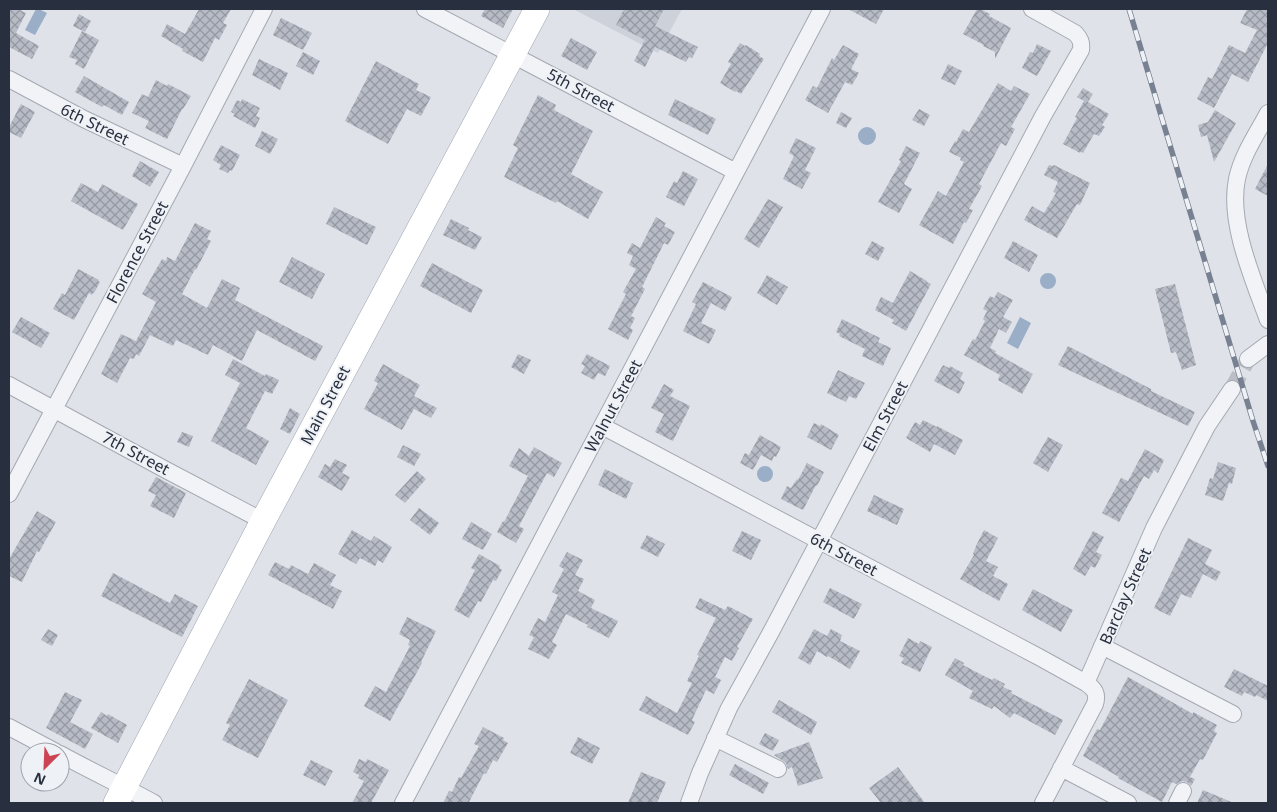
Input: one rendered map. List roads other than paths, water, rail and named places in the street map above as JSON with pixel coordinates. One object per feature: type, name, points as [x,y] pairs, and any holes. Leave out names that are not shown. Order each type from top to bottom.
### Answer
[{"type":"main road","name":"Main Street","points":[[121,795],[263,521],[537,9]]},
{"type":"street","name":"Florence Street","points":[[9,494],[264,9]]},
{"type":"street","name":"5th Street","points":[[425,9],[736,172]]},
{"type":"street","name":"Walnut Street","points":[[403,803],[822,9]]},
{"type":"street","name":"Elm Street","points":[[689,803],[700,773],[729,708],[943,308],[1043,116],[1081,50],[1079,37],[1075,32],[1032,9]]},
{"type":"street","name":"6th Street","points":[[9,79],[84,119],[183,166]]},
{"type":"street","points":[[1268,113],[1241,167],[1237,180],[1235,209],[1242,245],[1268,320]]},
{"type":"street","points":[[1248,359],[1268,344]]},
{"type":"street","name":"7th Street","points":[[9,385],[263,521]]},
{"type":"street","name":"Barclay Street","points":[[1086,683],[1154,528],[1207,426],[1232,390]]},
{"type":"street","name":"6th Street","points":[[602,426],[1086,683]]},
{"type":"street","points":[[1102,646],[1233,714]]},
{"type":"street","points":[[1043,803],[1095,704],[1097,698],[1096,691],[1086,683]]},
{"type":"street","points":[[9,727],[37,742]]},
{"type":"street","points":[[715,738],[778,769]]},
{"type":"street","points":[[70,759],[86,768],[121,795],[154,803]]},
{"type":"street","points":[[1061,768],[1128,803]]},
{"type":"water","points":[[36,9],[47,13],[35,35],[25,30]]},
{"type":"water","points":[[867,127],[873,130],[876,136],[873,142],[867,145],[861,142],[858,136],[861,130]]},
{"type":"water","points":[[1048,273],[1054,275],[1056,281],[1054,287],[1048,289],[1042,287],[1040,281],[1042,275]]},
{"type":"water","points":[[1020,317],[1031,323],[1018,349],[1007,343]]},
{"type":"water","points":[[765,466],[771,468],[773,474],[771,480],[765,482],[759,480],[757,474],[759,468]]},
{"type":"tunnel","points":[[1232,389],[1248,359]]},
{"type":"railway","points":[[1129,9],[1268,466]]}]
